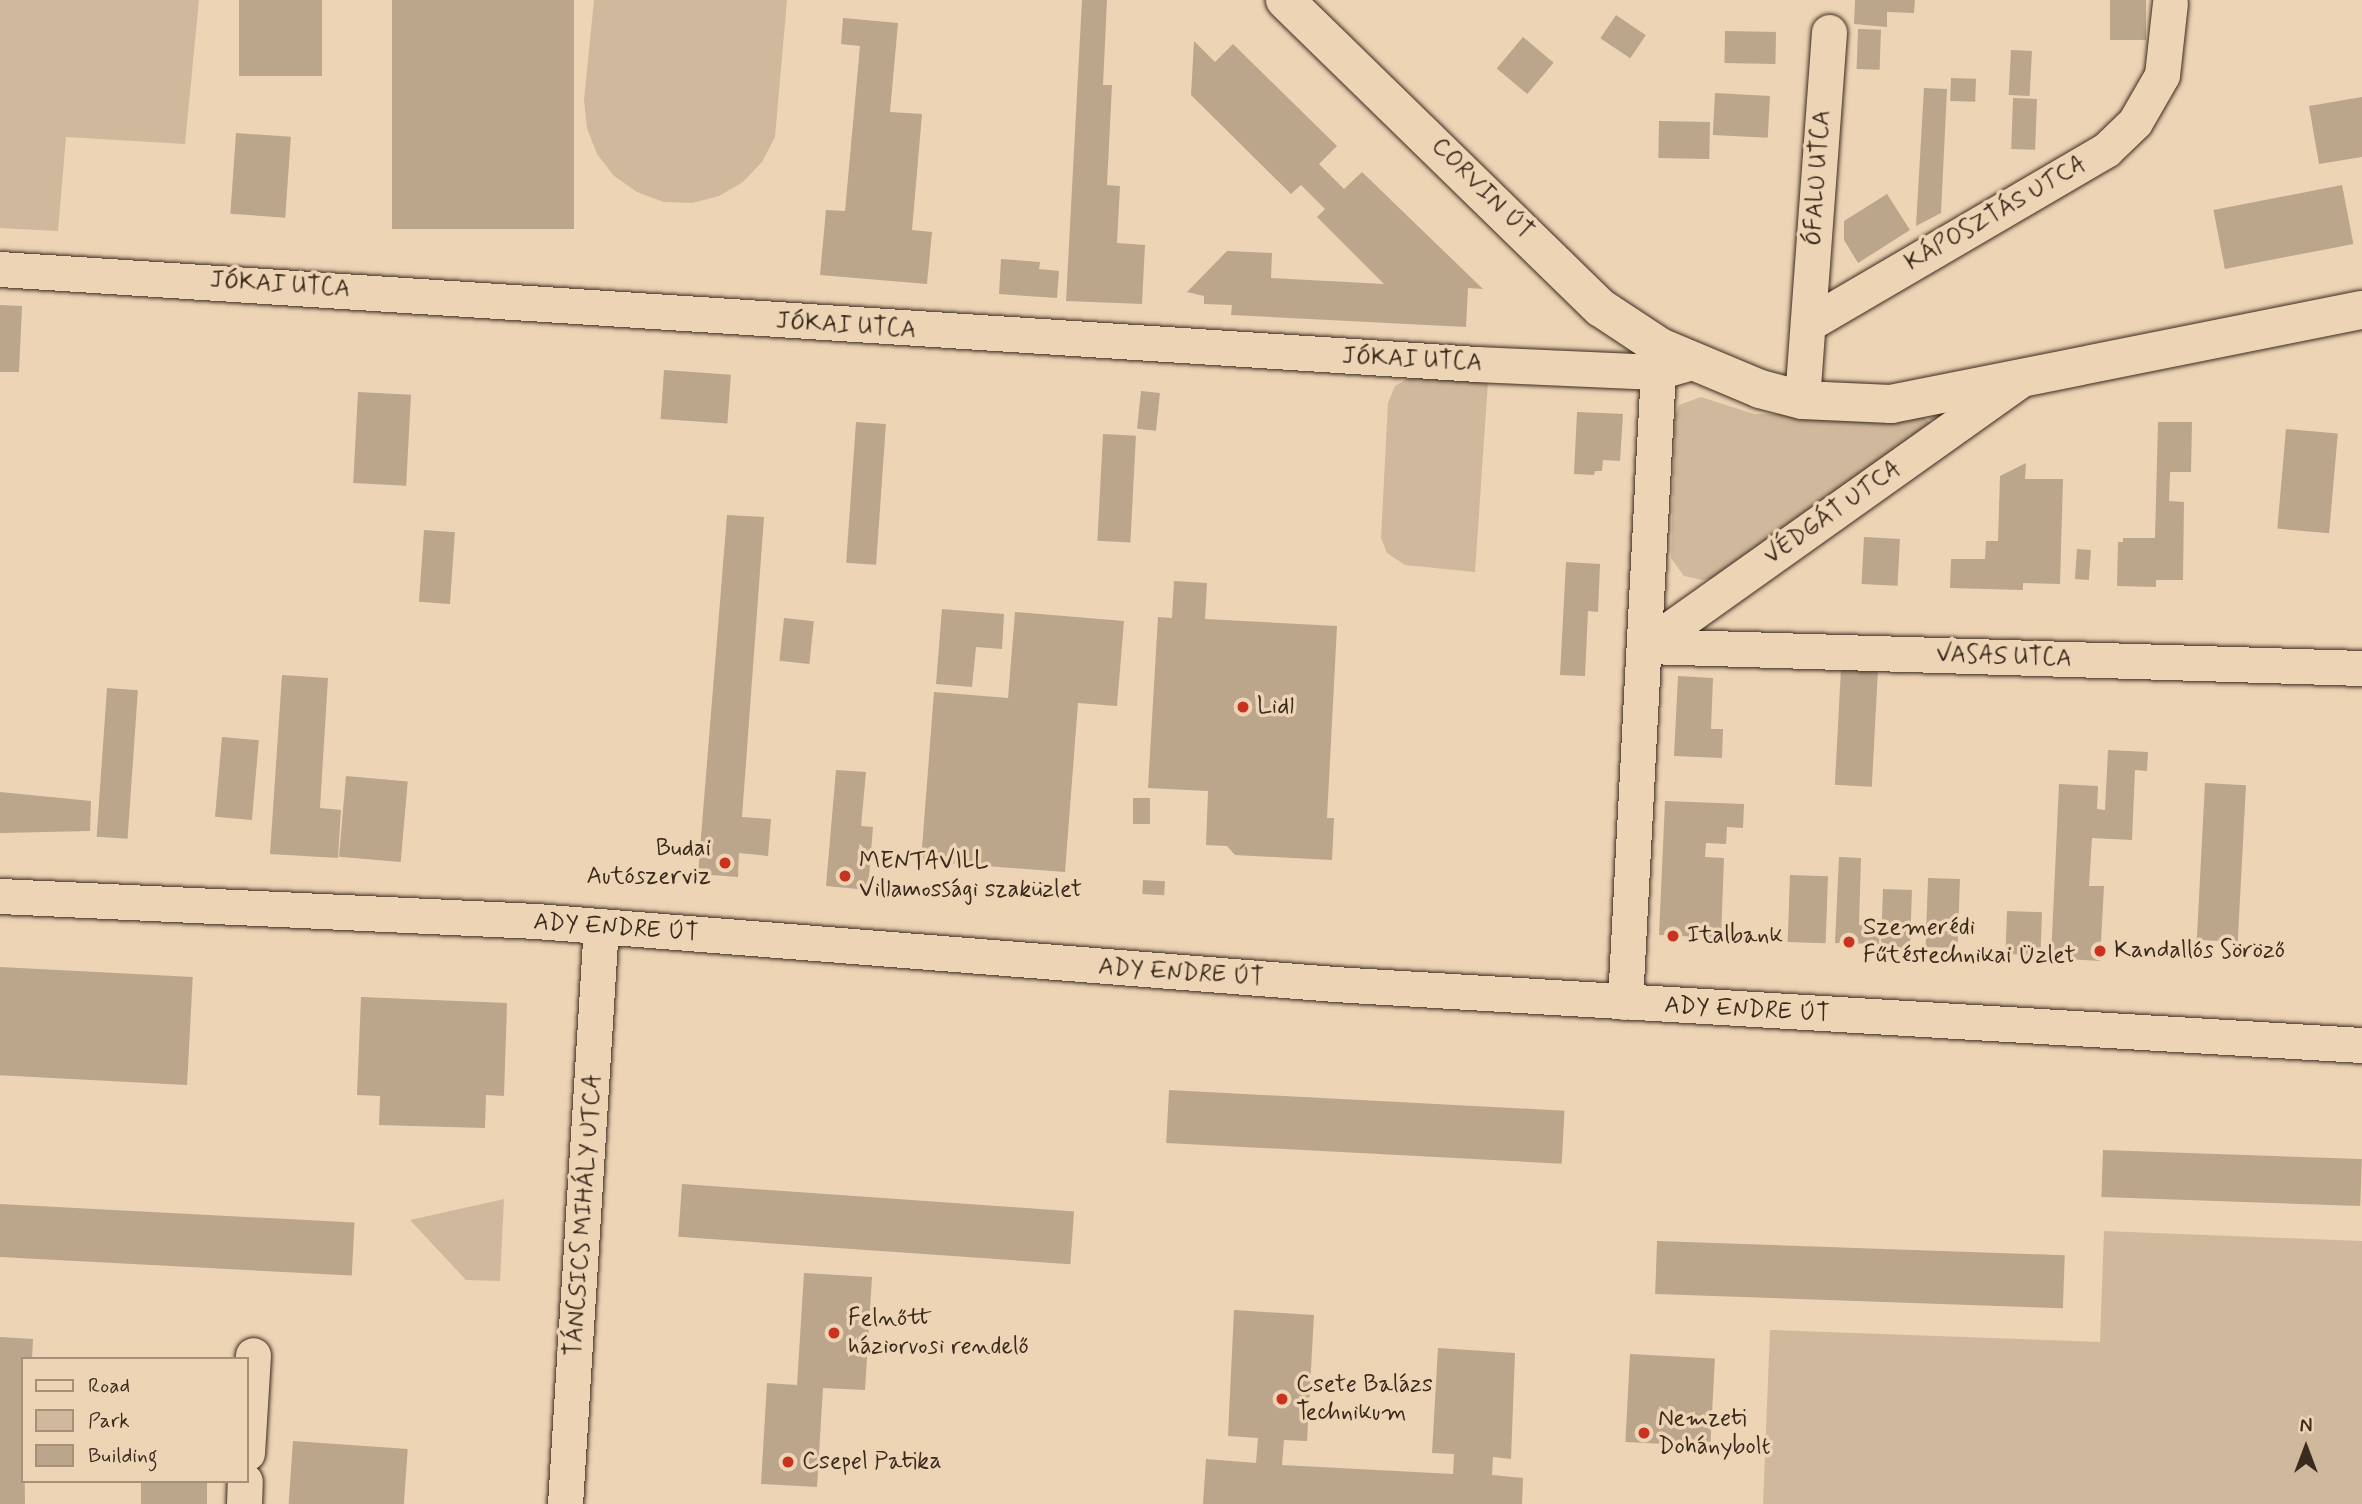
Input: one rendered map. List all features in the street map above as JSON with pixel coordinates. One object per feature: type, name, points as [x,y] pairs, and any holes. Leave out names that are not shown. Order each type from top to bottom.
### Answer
[{"type":"main road","name":"CORVIN ÚT","points":[[1285,0],[1601,309],[1669,360]]},
{"type":"main road","name":"VÉDGÁT UTCA","points":[[1669,360],[1802,400],[1891,404],[2019,381],[2362,310]]},
{"type":"street","name":"KÁPOSZTÁS UTCA","points":[[1808,324],[2106,150],[2135,122],[2162,75],[2170,4]]},
{"type":"street","name":"ÓFALU UTCA","points":[[1808,324],[1829,32]]},
{"type":"street","name":"JÓKAI UTCA","points":[[0,269],[960,334],[1669,360]]},
{"type":"street","points":[[1802,400],[1808,324]]},
{"type":"street","points":[[1625,1002],[1646,646],[1669,360]]},
{"type":"street","name":"VÉDGÁT UTCA","points":[[1646,646],[2019,381]]},
{"type":"street","name":"VASAS UTCA","points":[[1646,646],[2362,668]]},
{"type":"street","name":"ADY ENDRE ÚT","points":[[0,896],[601,926],[1167,972],[2362,1045]]},
{"type":"street","name":"TÁNCSICS MIHÁLY UTCA","points":[[565,1504],[601,926]]},
{"type":"street","points":[[248,1437],[253,1355]]},
{"type":"street","points":[[244,1504],[245,1483]]},
{"type":"green space","points":[[0,0],[199,0],[185,144],[66,137],[58,231],[0,228]]},
{"type":"green space","points":[[594,0],[787,0],[775,137],[762,162],[743,182],[719,196],[692,203],[664,202],[637,192],[614,176],[597,154],[587,128],[584,100]]},
{"type":"green space","points":[[1412,376],[1488,381],[1475,572],[1405,565],[1387,553],[1381,538],[1388,403],[1395,386]]},
{"type":"green space","points":[[1701,397],[1754,414],[1923,416],[1933,427],[1720,577],[1702,580],[1684,576],[1671,558],[1675,418],[1679,405]]},
{"type":"green space","points":[[504,1199],[500,1281],[466,1280],[410,1220]]},
{"type":"green space","points":[[2104,1231],[2362,1241],[2362,1504],[1763,1504],[1770,1330],[2100,1342]]},
{"type":"building","points":[[239,0],[322,0],[322,76],[239,76]]},
{"type":"building","points":[[392,0],[574,0],[574,229],[392,229]]},
{"type":"building","points":[[1082,0],[1107,0],[1103,85],[1112,85],[1107,185],[1120,186],[1117,243],[1145,245],[1142,304],[1066,301]]},
{"type":"building","points":[[1855,0],[1915,0],[1914,13],[1887,12],[1887,27],[1854,24]]},
{"type":"building","points":[[2110,0],[2146,0],[2146,40],[2110,40]]},
{"type":"building","points":[[1616,15],[1646,35],[1630,58],[1600,38]]},
{"type":"building","points":[[843,18],[898,23],[890,112],[922,114],[912,230],[932,232],[927,284],[820,275],[826,210],[845,211],[860,46],[841,44]]},
{"type":"building","points":[[1858,29],[1881,30],[1880,70],[1857,69]]},
{"type":"building","points":[[1725,31],[1776,32],[1775,64],[1724,63]]},
{"type":"building","points":[[1523,37],[1554,63],[1527,94],[1497,68]]},
{"type":"building","points":[[1194,41],[1215,62],[1233,44],[1337,146],[1319,164],[1344,189],[1362,172],[1483,289],[1468,288],[1466,327],[1231,315],[1232,305],[1204,304],[1204,296],[1187,292],[1227,251],[1272,253],[1271,278],[1384,284],[1317,217],[1325,209],[1301,185],[1291,194],[1191,95]]},
{"type":"building","points":[[2011,50],[2032,51],[2030,96],[2009,95]]},
{"type":"building","points":[[1951,78],[1976,79],[1975,102],[1950,101]]},
{"type":"building","points":[[1924,88],[1947,89],[1941,213],[1916,226]]},
{"type":"building","points":[[1715,93],[1770,96],[1768,138],[1713,135]]},
{"type":"building","points":[[2362,97],[2362,157],[2319,164],[2309,106]]},
{"type":"building","points":[[2013,98],[2037,99],[2035,150],[2011,149]]},
{"type":"building","points":[[1659,121],[1710,122],[1709,159],[1658,158]]},
{"type":"building","points":[[236,133],[291,137],[285,218],[230,214]]},
{"type":"building","points":[[2342,185],[2353,244],[2225,269],[2213,210]]},
{"type":"building","points":[[1887,194],[1910,230],[1858,263],[1844,240],[1844,221]]},
{"type":"building","points":[[1001,259],[1040,262],[1039,269],[1059,271],[1057,298],[999,294]]},
{"type":"building","points":[[0,305],[22,306],[19,372],[0,372]]},
{"type":"building","points":[[664,370],[731,375],[727,424],[661,419]]},
{"type":"building","points":[[1141,391],[1160,393],[1156,431],[1137,429]]},
{"type":"building","points":[[358,392],[411,395],[406,486],[353,483]]},
{"type":"building","points":[[1577,412],[1623,414],[1620,461],[1603,460],[1602,471],[1595,471],[1594,475],[1574,474]]},
{"type":"building","points":[[856,422],[886,424],[876,565],[846,563]]},
{"type":"building","points":[[2158,422],[2192,422],[2191,472],[2170,472],[2169,501],[2184,502],[2183,580],[2156,580],[2156,587],[2117,586],[2118,542],[2123,542],[2123,538],[2155,538]]},
{"type":"building","points":[[2286,429],[2338,434],[2329,533],[2277,529]]},
{"type":"building","points":[[1103,434],[1136,436],[1130,543],[1097,541]]},
{"type":"building","points":[[2026,463],[2025,479],[2063,479],[2060,584],[2023,583],[2023,590],[1950,588],[1951,559],[1985,559],[1986,541],[1998,541],[2000,476]]},
{"type":"building","points":[[727,515],[764,517],[742,817],[771,819],[768,856],[739,853],[738,877],[698,874]]},
{"type":"building","points":[[424,530],[455,532],[450,604],[419,602]]},
{"type":"building","points":[[1864,537],[1900,539],[1897,586],[1862,584]]},
{"type":"building","points":[[2077,549],[2091,550],[2089,580],[2075,579]]},
{"type":"building","points":[[1566,562],[1600,564],[1598,612],[1588,611],[1585,676],[1560,675]]},
{"type":"building","name":"Lidl","points":[[1174,581],[1207,583],[1205,619],[1337,626],[1327,818],[1334,818],[1332,860],[1235,855],[1227,846],[1206,845],[1208,791],[1148,788],[1158,617],[1172,618]]},
{"type":"building","points":[[942,609],[1004,614],[1002,649],[976,647],[972,687],[936,684]]},
{"type":"building","points":[[1015,612],[1124,621],[1117,706],[1078,703],[1065,872],[921,861],[934,692],[1008,698]]},
{"type":"building","points":[[784,618],[814,621],[809,664],[780,661]]},
{"type":"building","points":[[1841,668],[1878,670],[1872,787],[1835,785]]},
{"type":"building","points":[[282,675],[328,678],[320,808],[341,810],[338,858],[270,854]]},
{"type":"building","points":[[1678,676],[1713,678],[1711,729],[1723,729],[1722,758],[1674,756]]},
{"type":"building","points":[[107,688],[138,690],[128,839],[97,837]]},
{"type":"building","points":[[222,737],[259,740],[252,820],[215,817]]},
{"type":"building","points":[[2108,750],[2148,752],[2147,771],[2135,770],[2132,840],[2092,838],[2089,886],[2104,886],[2100,961],[2051,958],[2059,784],[2098,786],[2097,809],[2105,810]]},
{"type":"building","points":[[836,770],[866,772],[861,826],[873,827],[868,890],[826,886]]},
{"type":"building","points":[[346,776],[408,781],[401,862],[339,857]]},
{"type":"building","points":[[2205,783],[2246,785],[2238,942],[2197,940]]},
{"type":"building","points":[[0,792],[91,801],[90,831],[0,833]]},
{"type":"building","points":[[1133,798],[1150,798],[1150,824],[1133,824]]},
{"type":"building","points":[[1665,801],[1744,804],[1743,828],[1727,827],[1726,844],[1706,843],[1705,857],[1724,858],[1721,938],[1659,935]]},
{"type":"building","points":[[1839,857],[1861,858],[1859,925],[1880,925],[1879,944],[1835,943]]},
{"type":"building","points":[[1790,875],[1828,876],[1826,943],[1788,942]]},
{"type":"building","points":[[1928,878],[1960,879],[1958,948],[1926,947]]},
{"type":"building","points":[[1143,880],[1165,881],[1164,895],[1142,894]]},
{"type":"building","points":[[1883,889],[1912,890],[1910,949],[1881,948]]},
{"type":"building","points":[[2007,911],[2042,912],[2040,955],[2005,954]]},
{"type":"building","points":[[0,967],[193,977],[187,1085],[0,1075]]},
{"type":"building","points":[[361,997],[507,1003],[504,1096],[486,1095],[485,1128],[379,1125],[380,1096],[357,1095]]},
{"type":"building","points":[[1169,1090],[1564,1111],[1562,1164],[1166,1143]]},
{"type":"building","points":[[2103,1150],[2362,1159],[2360,1206],[2101,1197]]},
{"type":"building","points":[[682,1184],[1074,1211],[1070,1264],[678,1237]]},
{"type":"building","points":[[0,1204],[355,1223],[352,1276],[0,1257]]},
{"type":"building","points":[[1657,1241],[2065,1255],[2063,1308],[1655,1294]]},
{"type":"building","points":[[804,1273],[872,1277],[865,1390],[823,1388],[817,1487],[761,1484],[767,1383],[797,1385]]},
{"type":"building","points":[[1234,1310],[1314,1315],[1307,1441],[1284,1440],[1282,1465],[1453,1474],[1454,1454],[1432,1453],[1438,1348],[1515,1353],[1511,1459],[1493,1457],[1492,1475],[1523,1478],[1522,1504],[1203,1504],[1206,1459],[1256,1463],[1258,1438],[1228,1436]]},
{"type":"building","points":[[0,1337],[33,1339],[32,1357],[21,1357],[21,1483],[25,1483],[25,1504],[0,1504]]},
{"type":"building","points":[[1630,1354],[1715,1358],[1710,1446],[1625,1442]]},
{"type":"building","points":[[293,1441],[408,1449],[404,1504],[289,1504]]},
{"type":"building","points":[[141,1483],[207,1483],[207,1504],[141,1504]]},
{"type":"place","name":"Lidl","points":[[1243,707]]},
{"type":"place","name":"Budai Autószerviz","points":[[725,863]]},
{"type":"place","name":"MENTAVILL Villamossági szaküzlet","points":[[845,876]]},
{"type":"place","name":"Italbank","points":[[1673,936]]},
{"type":"place","name":"Szemerédi Fűtéstechnikai Üzlet","points":[[1849,942]]},
{"type":"place","name":"Kandallós Söröző","points":[[2100,951]]},
{"type":"place","name":"Felnőtt háziorvosi rendelő","points":[[834,1333]]},
{"type":"place","name":"Csete Balázs Technikum","points":[[1282,1399]]},
{"type":"place","name":"Nemzeti Dohánybolt","points":[[1644,1433]]},
{"type":"place","name":"Csepel Patika","points":[[788,1462]]}]
